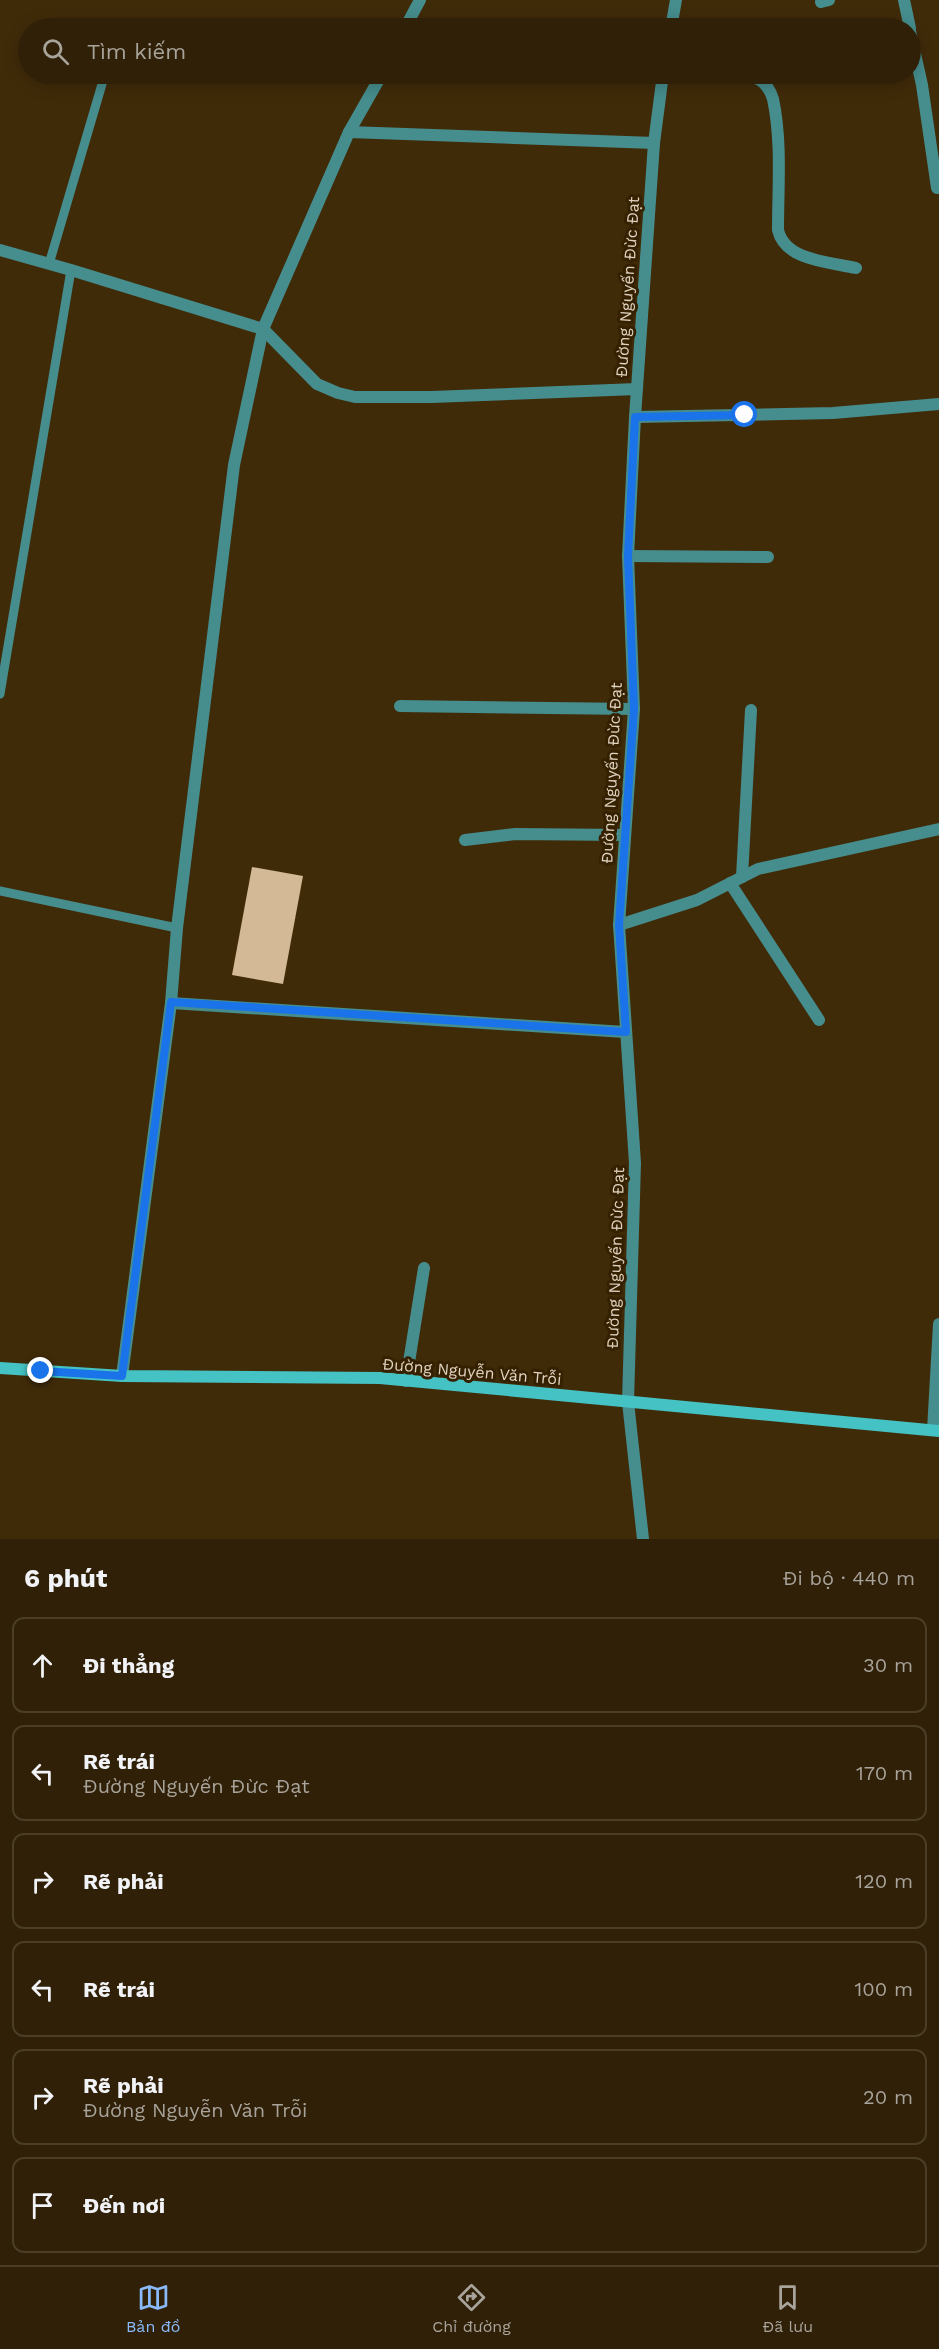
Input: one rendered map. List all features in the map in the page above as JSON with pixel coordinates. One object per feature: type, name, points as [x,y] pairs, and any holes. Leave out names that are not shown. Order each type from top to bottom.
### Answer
[{"type":"street","points":[[410,18],[420,0]]},
{"type":"street","points":[[673,18],[676,0]]},
{"type":"street","points":[[904,0],[908,18]]},
{"type":"street","points":[[921,80],[937,188]]},
{"type":"street","points":[[122,1376],[171,1002],[177,928],[234,465],[264,329],[349,132],[376,84]]},
{"type":"street","name":"Đường Nguyến Đừc Đạt","points":[[642,1539],[627,1402],[635,1163],[619,925],[634,709],[628,556],[635,417],[654,143],[662,84]]},
{"type":"street","points":[[766,84],[773,98],[778,149],[780,237],[789,249],[799,254],[856,268]]},
{"type":"street","points":[[349,132],[654,143]]},
{"type":"street","points":[[0,250],[264,329],[317,384],[355,397],[432,397],[637,389]]},
{"type":"street","points":[[635,417],[833,413],[939,404]]},
{"type":"street","points":[[628,556],[768,557]]},
{"type":"street","points":[[400,706],[634,709]]},
{"type":"street","points":[[742,877],[751,710]]},
{"type":"street","points":[[619,925],[697,900],[758,869],[939,829]]},
{"type":"street","points":[[465,840],[515,834],[625,835]]},
{"type":"street","points":[[730,883],[819,1020]]},
{"type":"street","points":[[171,1002],[626,1032]]},
{"type":"street","points":[[406,1381],[424,1268]]},
{"type":"street","points":[[936,1430],[939,1324]]},
{"type":"street","name":"Đường Nguyễn Văn Trỗi","points":[[0,1368],[122,1376],[380,1378],[936,1430]]},
{"type":"lane","points":[[49,264],[102,84]]},
{"type":"lane","points":[[0,694],[71,270]]},
{"type":"lane","points":[[0,891],[177,928]]},
{"type":"building","points":[[252,867],[303,876],[283,984],[232,975]]},
{"type":"route","points":[[41,1371],[122,1376],[171,1002],[626,1032],[619,925],[634,709],[628,556],[635,417],[745,415]]}]
